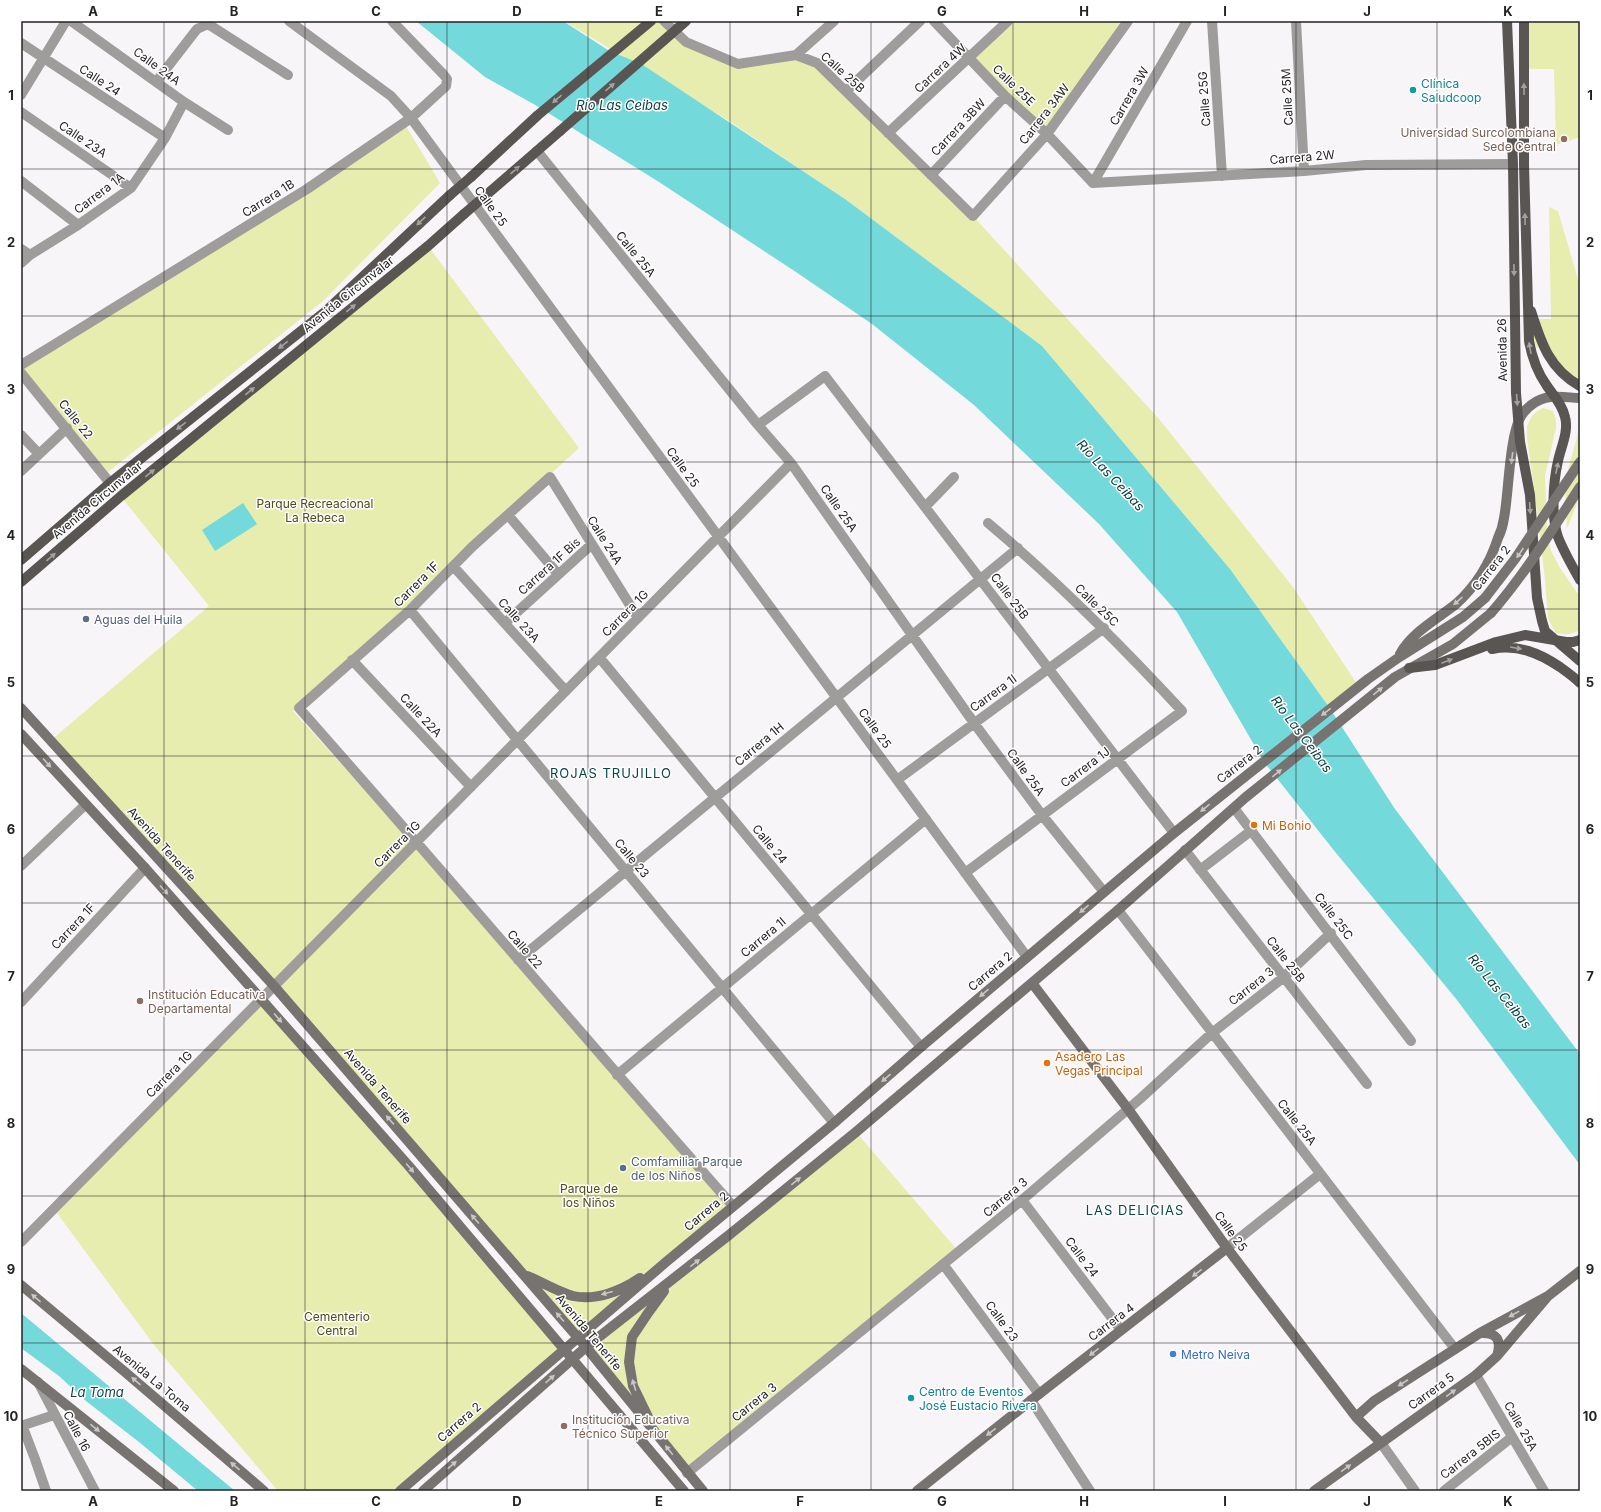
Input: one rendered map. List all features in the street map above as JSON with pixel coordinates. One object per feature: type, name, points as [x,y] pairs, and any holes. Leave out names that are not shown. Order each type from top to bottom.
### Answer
[{"type":"main road","name":"Avenida Circunvalar","points":[[21,560],[110,483],[325,312],[538,115],[651,21]]},
{"type":"main road","name":"Avenida Circunvalar","points":[[21,582],[127,491],[464,214],[686,21]]},
{"type":"main road","name":"Avenida 26","points":[[1507,21],[1513,164],[1515,357],[1518,421],[1530,495],[1537,598],[1545,631],[1580,661]]},
{"type":"main road","points":[[1524,21],[1524,157],[1529,341],[1531,354],[1537,369],[1562,406],[1566,418],[1555,476],[1555,526],[1568,559],[1580,580]]},
{"type":"main road","points":[[1527,300],[1544,348],[1554,364],[1572,381],[1580,386]]},
{"type":"main road","points":[[1398,658],[1404,647],[1468,592],[1488,563],[1498,539],[1504,518],[1513,446],[1518,421],[1523,413],[1538,400],[1556,396],[1580,398]]},
{"type":"main road","name":"Carrera 2","points":[[400,1491],[666,1262],[834,1123],[921,1047],[1174,833],[1368,679],[1463,617],[1485,598],[1515,559],[1580,462]]},
{"type":"main road","points":[[423,1491],[586,1347],[730,1235],[856,1132],[1118,910],[1246,797],[1395,677],[1454,644],[1491,613],[1509,593],[1526,569],[1580,487]]},
{"type":"main road","points":[[1409,668],[1435,665],[1496,642],[1525,635],[1573,642],[1580,640]]},
{"type":"main road","points":[[1464,654],[1500,647],[1521,648],[1534,652],[1549,660],[1580,683]]},
{"type":"main road","name":"Avenida Tenerife","points":[[21,708],[274,986],[586,1347],[703,1491]]},
{"type":"main road","points":[[21,734],[85,805],[145,868],[408,1165],[684,1491]]},
{"type":"main road","name":"Calle 25","points":[[1032,983],[1128,1109],[1227,1248],[1356,1417],[1381,1443]]},
{"type":"main road","name":"Carrera 4","points":[[917,1491],[1227,1248]]},
{"type":"main road","points":[[524,1275],[572,1296],[589,1298],[613,1292],[635,1282],[666,1262]]},
{"type":"main road","name":"Carrera 5","points":[[1356,1417],[1374,1401],[1480,1333],[1548,1296],[1580,1271]]},
{"type":"main road","points":[[656,1433],[634,1386],[629,1362],[632,1337],[673,1279]]},
{"type":"main road","name":"Avenida La Toma","points":[[21,1285],[264,1491]]},
{"type":"main road","name":"Carrera 5","points":[[1314,1491],[1476,1375],[1498,1356],[1548,1296]]},
{"type":"main road","points":[[1480,1333],[1489,1332],[1497,1338],[1500,1346],[1498,1356]]},
{"type":"main road","points":[[21,1369],[174,1491]]},
{"type":"street","points":[[21,95],[66,21]]},
{"type":"street","name":"Calle 24A","points":[[71,21],[184,102],[228,130]]},
{"type":"street","name":"Calle 25","points":[[289,21],[391,96],[411,118],[1027,957]]},
{"type":"street","name":"Carrera 1B","points":[[21,365],[308,189],[411,118],[446,86],[447,79],[443,74],[392,21]]},
{"type":"street","points":[[664,21],[686,42],[738,64],[796,54],[834,21]]},
{"type":"street","points":[[846,91],[920,21]]},
{"type":"street","name":"Calle 25E","points":[[934,21],[1005,96],[1047,134],[1094,183]]},
{"type":"street","name":"Carrera 4W","points":[[888,133],[1008,21]]},
{"type":"street","name":"Carrera 3AW","points":[[973,216],[1047,134],[1128,21]]},
{"type":"street","name":"Carrera 3W","points":[[1094,183],[1188,21]]},
{"type":"street","name":"Calle 25G","points":[[1212,21],[1222,176]]},
{"type":"street","name":"Calle 25M","points":[[1296,21],[1304,171]]},
{"type":"street","points":[[156,82],[197,29],[208,24],[288,75]]},
{"type":"street","name":"Calle 24","points":[[21,43],[165,138]]},
{"type":"street","name":"Calle 25B","points":[[796,54],[817,64],[973,216]]},
{"type":"street","name":"Carrera 3BW","points":[[931,175],[1005,96]]},
{"type":"street","name":"Carrera 1A","points":[[21,263],[30,255],[78,225],[131,188],[165,138],[184,102]]},
{"type":"street","name":"Calle 23A","points":[[21,112],[131,188]]},
{"type":"street","name":"Calle 25A","points":[[537,151],[758,425],[791,463],[974,723],[1042,816],[1104,892]]},
{"type":"street","name":"Carrera 2W","points":[[1094,183],[1304,171],[1366,165],[1513,164]]},
{"type":"street","points":[[21,181],[78,225]]},
{"type":"street","points":[[21,249],[30,255]]},
{"type":"street","name":"Calle 22","points":[[21,373],[110,483]]},
{"type":"street","name":"Calle 25B","points":[[758,425],[825,376],[1174,833]]},
{"type":"street","points":[[21,471],[67,428]]},
{"type":"street","points":[[21,435],[39,454]]},
{"type":"street","name":"Carrera 1G","points":[[21,1242],[791,463]]},
{"type":"street","name":"Calle 24A","points":[[550,477],[638,618]]},
{"type":"street","name":"Carrera 1F","points":[[299,708],[410,610],[453,566],[550,477]]},
{"type":"street","points":[[925,507],[954,477]]},
{"type":"street","points":[[508,515],[558,574]]},
{"type":"street","name":"Calle 25C","points":[[988,523],[1018,548],[1104,628],[1182,711]]},
{"type":"street","name":"Carrera 1F Bis","points":[[505,623],[592,544]]},
{"type":"street","name":"Carrera 1H","points":[[518,960],[1018,548]]},
{"type":"street","name":"Calle 23A","points":[[453,566],[566,691]]},
{"type":"street","name":"Calle 23","points":[[410,610],[834,1123]]},
{"type":"street","name":"Carrera 1I","points":[[897,780],[1104,628]]},
{"type":"street","name":"Calle 24","points":[[599,657],[921,1047]]},
{"type":"street","name":"Calle 22A","points":[[352,660],[471,787]]},
{"type":"street","name":"Calle 22","points":[[299,708],[417,842],[617,1075],[733,1206]]},
{"type":"street","name":"Carrera 1J","points":[[965,873],[1182,711]]},
{"type":"street","points":[[21,866],[85,805]]},
{"type":"street","name":"Calle 25C","points":[[1234,808],[1412,1041]]},
{"type":"street","name":"Carrera 1I","points":[[617,1075],[926,819]]},
{"type":"street","points":[[1200,870],[1252,830]]},
{"type":"street","name":"Calle 25B","points":[[1185,850],[1367,1084]]},
{"type":"street","name":"Carrera 1F","points":[[21,1002],[145,868]]},
{"type":"street","name":"Calle 25A","points":[[1118,910],[1455,1349]]},
{"type":"street","name":"Carrera 3","points":[[687,1473],[1022,1200],[1128,1109],[1212,1033],[1284,977],[1330,933]]},
{"type":"street","name":"Carrera 4","points":[[1227,1248],[1320,1174]]},
{"type":"street","name":"Calle 24","points":[[1022,1200],[1122,1330]]},
{"type":"street","name":"Calle 23","points":[[943,1264],[1035,1397],[1090,1491]]},
{"type":"street","name":"Calle 25A","points":[[1476,1375],[1544,1491]]},
{"type":"street","name":"Calle 16","points":[[38,1382],[95,1491]]},
{"type":"street","points":[[46,1491],[36,1459],[21,1426],[54,1415]]},
{"type":"street","name":"Carrera 5BIS","points":[[1444,1491],[1512,1437]]},
{"type":"street","name":"Calle 25","points":[[1381,1443],[1415,1491]]},
{"type":"green space","points":[[564,21],[663,21],[672,30],[738,64],[796,55],[817,63],[973,216],[1160,420],[1293,587],[1357,684],[1329,707],[1230,569],[1042,346],[845,199],[726,119]]},
{"type":"green space","points":[[1008,21],[1125,21],[1043,135],[970,58]]},
{"type":"green space","points":[[1524,21],[1580,21],[1580,137],[1556,145],[1554,69],[1524,69]]},
{"type":"green space","points":[[406,126],[440,183],[323,301],[108,472],[21,370]]},
{"type":"green space","points":[[1549,207],[1558,211],[1580,286],[1580,382],[1573,379],[1529,340],[1528,319],[1551,319]]},
{"type":"green space","name":"Parque Recreacional La Rebeca","points":[[428,246],[579,448],[293,711],[411,841],[733,1206],[579,1338],[272,983],[50,741],[209,606],[122,498]]},
{"type":"green space","points":[[1543,408],[1553,411],[1556,420],[1556,428],[1545,476],[1547,533],[1551,551],[1560,568],[1580,597],[1580,629],[1569,634],[1556,633],[1548,618],[1545,580],[1527,438],[1527,426],[1532,416]]},
{"type":"green space","points":[[1579,414],[1580,496],[1567,529],[1566,482],[1568,468],[1577,437]]},
{"type":"green space","name":"Cementerio Central","points":[[259,999],[564,1349],[401,1491],[278,1491],[154,1345],[57,1213]]},
{"type":"green space","points":[[856,1132],[959,1252],[687,1473],[586,1347]]},
{"type":"water","name":"Río Las Ceibas","points":[[416,21],[563,21],[608,50],[643,65],[845,199],[1042,346],[1230,569],[1329,707],[1395,809],[1580,1054],[1580,1165],[1457,1000],[1332,848],[1264,762],[1177,612],[1099,524],[974,405],[872,324],[659,182],[537,106],[485,77]]},
{"type":"water","points":[[243,503],[257,524],[215,551],[202,530]]},
{"type":"water","name":"La Toma","points":[[21,1313],[235,1491],[198,1491],[139,1442],[86,1401],[59,1376],[21,1348]]},
{"type":"place","name":"Clínica Saludcoop","points":[[1413,90]]},
{"type":"place","name":"Universidad Surcolombiana Sede Central","points":[[1564,139]]},
{"type":"place","name":"Aguas del Huila","points":[[86,619]]},
{"type":"place","name":"Mi Bohio","points":[[1254,825]]},
{"type":"place","name":"Institución Educativa Departamental","points":[[140,1001]]},
{"type":"place","name":"Asadero Las Vegas Principal","points":[[1047,1063]]},
{"type":"place","name":"Comfamiliar Parque de los Niños","points":[[623,1168]]},
{"type":"place","name":"Metro Neiva","points":[[1173,1354]]},
{"type":"place","name":"Centro de Eventos José Eustacio Rivera","points":[[911,1398]]},
{"type":"place","name":"Institución Educativa Técnico Superior","points":[[564,1426]]},
{"type":"district","name":"ROJAS TRUJILLO","points":[[611,773]]},
{"type":"district","name":"LAS DELICIAS","points":[[1135,1210]]},
{"type":"park label","name":"Parque de los Niños","points":[[589,1195]]}]
